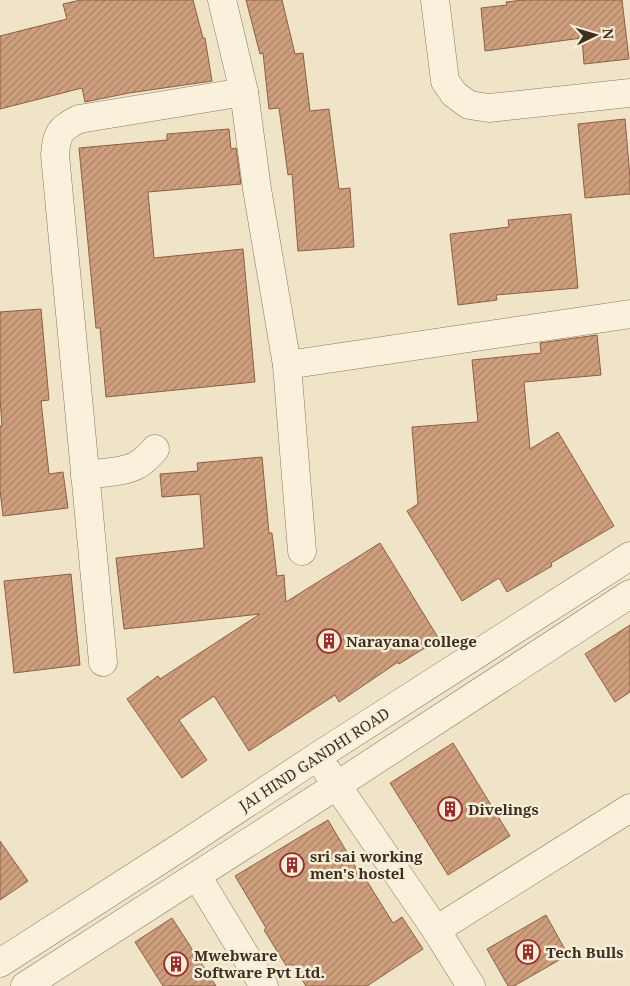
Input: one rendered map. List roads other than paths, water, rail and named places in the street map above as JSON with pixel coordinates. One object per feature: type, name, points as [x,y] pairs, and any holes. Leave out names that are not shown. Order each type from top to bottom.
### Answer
[{"type":"street","points":[[222,0],[244,92],[257,189],[286,365],[302,551]]},
{"type":"street","points":[[434,0],[445,81],[454,94],[469,105],[489,108],[630,93]]},
{"type":"street","points":[[103,662],[55,155],[57,139],[65,126],[79,119],[244,92]]},
{"type":"street","points":[[286,365],[630,314]]},
{"type":"street","points":[[85,475],[135,467],[155,449]]},
{"type":"street","name":"JAI HIND GANDHI ROAD","points":[[0,963],[630,556]]},
{"type":"street","points":[[34,984],[630,594]]},
{"type":"street","points":[[318,756],[336,786],[436,930],[471,986]]},
{"type":"street","points":[[436,930],[630,808]]},
{"type":"street","points":[[197,876],[264,986]]},
{"type":"place","name":"Narayana college","points":[[329,641]]},
{"type":"place","name":"Divelings","points":[[450,809]]},
{"type":"place","name":"sri sai working men's hostel","points":[[292,865]]},
{"type":"place","name":"Tech Bulls","points":[[528,952]]},
{"type":"place","name":"Mwebware Software Pvt Ltd.","points":[[176,964]]}]
